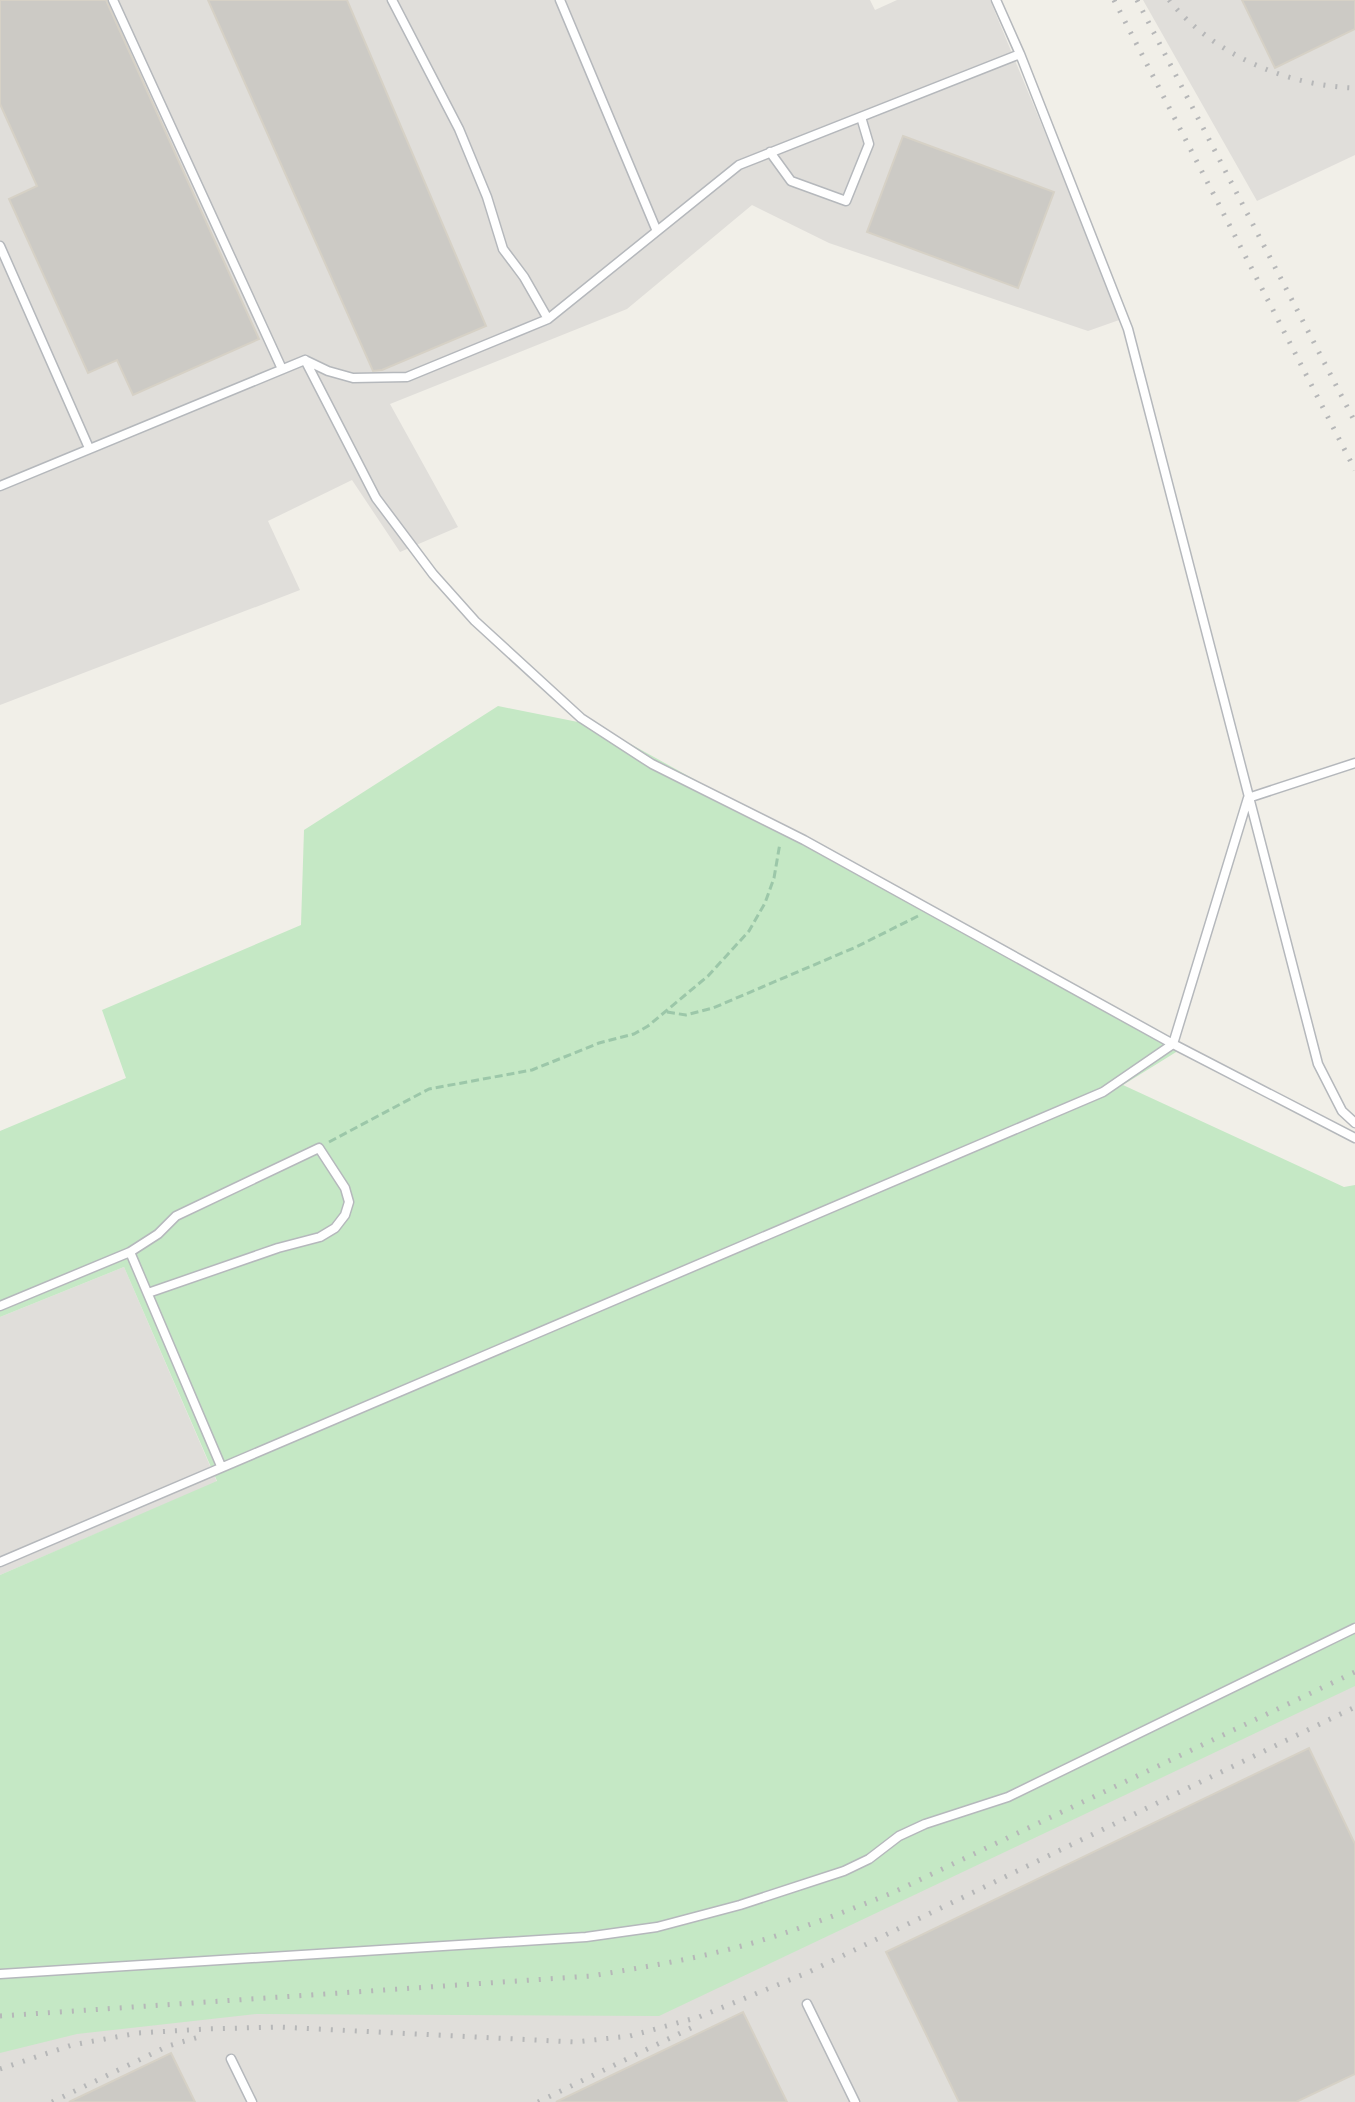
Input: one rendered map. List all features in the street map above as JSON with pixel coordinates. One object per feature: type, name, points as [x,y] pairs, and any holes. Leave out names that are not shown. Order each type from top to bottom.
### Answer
[{"type":"lane","points":[[113,0],[282,369]]},
{"type":"lane","points":[[392,0],[459,129],[487,197],[503,249],[524,277],[548,319]]},
{"type":"lane","points":[[560,0],[656,229]]},
{"type":"lane","points":[[996,0],[1128,329],[1318,1064],[1342,1111],[1355,1123]]},
{"type":"lane","points":[[0,486],[305,360],[353,378],[407,377],[548,319],[739,165],[1020,54]]},
{"type":"lane","points":[[770,152],[791,181],[846,201],[869,144],[861,117]]},
{"type":"lane","points":[[0,246],[5,266],[89,448]]},
{"type":"lane","points":[[305,360],[376,498],[433,574],[475,621],[581,718],[652,764],[779,828],[1173,1044],[1355,1138]]},
{"type":"lane","points":[[1248,798],[1355,763]]},
{"type":"lane","points":[[0,1562],[1103,1092],[1173,1044],[1248,798]]},
{"type":"lane","points":[[0,1306],[130,1252],[158,1234],[176,1216],[319,1148],[345,1188],[349,1202],[345,1215],[335,1228],[320,1237],[278,1248],[148,1293]]},
{"type":"lane","points":[[130,1252],[221,1466]]},
{"type":"lane","points":[[0,1974],[464,1946],[586,1937],[657,1927],[740,1905],[844,1871],[869,1859],[899,1836],[925,1824],[1008,1797],[1355,1628]]},
{"type":"lane","points":[[807,2004],[855,2102]]},
{"type":"lane","points":[[231,2059],[252,2102]]},
{"type":"path","points":[[319,1148],[429,1089],[532,1070],[599,1043],[634,1034],[708,976],[749,931],[765,903],[774,878],[780,852],[779,828]]},
{"type":"path","points":[[665,1012],[686,1015],[713,1008],[909,923],[928,909]]},
{"type":"shaded area","points":[[0,0],[870,0],[875,10],[897,0],[990,0],[1122,319],[1088,331],[829,243],[752,205],[627,309],[390,404],[458,527],[400,552],[352,480],[268,521],[300,590],[0,705]]},
{"type":"shaded area","points":[[1143,0],[1355,0],[1355,155],[1257,201]]},
{"type":"shaded area","points":[[124,1267],[217,1482],[0,1575],[0,1317]]},
{"type":"shaded area","points":[[1355,1643],[1355,2102],[0,2102],[0,1990]]},
{"type":"green space","points":[[498,706],[598,726],[1181,1049],[1123,1085],[1344,1187],[1355,1185],[1355,1686],[659,2016],[257,2014],[77,2034],[0,2053],[0,1575],[217,1481],[124,1267],[0,1317],[0,1131],[126,1078],[102,1010],[301,925],[304,830]]},
{"type":"building","points":[[0,0],[106,0],[259,339],[133,395],[117,360],[88,373],[9,199],[37,186],[0,104]]},
{"type":"building","points":[[208,0],[347,0],[486,326],[382,370],[373,371]]},
{"type":"building","points":[[1242,0],[1355,0],[1355,29],[1275,68]]},
{"type":"building","points":[[903,136],[1054,192],[1018,288],[867,232]]},
{"type":"building","points":[[1309,1748],[1355,1844],[1355,2074],[1296,2102],[959,2102],[886,1952]]},
{"type":"building","points":[[743,2012],[787,2102],[556,2102]]},
{"type":"building","points":[[171,2053],[195,2102],[69,2102]]},
{"type":"railway","points":[[1114,0],[1355,470]]},
{"type":"railway","points":[[1137,0],[1355,422]]},
{"type":"railway","points":[[1169,0],[1207,36],[1253,64],[1303,81],[1355,88]]},
{"type":"railway","points":[[0,2016],[591,1976],[730,1949],[792,1931],[892,1893],[1355,1672]]},
{"type":"railway","points":[[0,2069],[72,2045],[138,2033],[206,2029],[278,2027],[575,2042],[630,2036],[699,2017],[809,1972],[1355,1707]]},
{"type":"railway","points":[[538,2102],[697,2025]]},
{"type":"railway","points":[[52,2102],[168,2046],[199,2037]]}]
